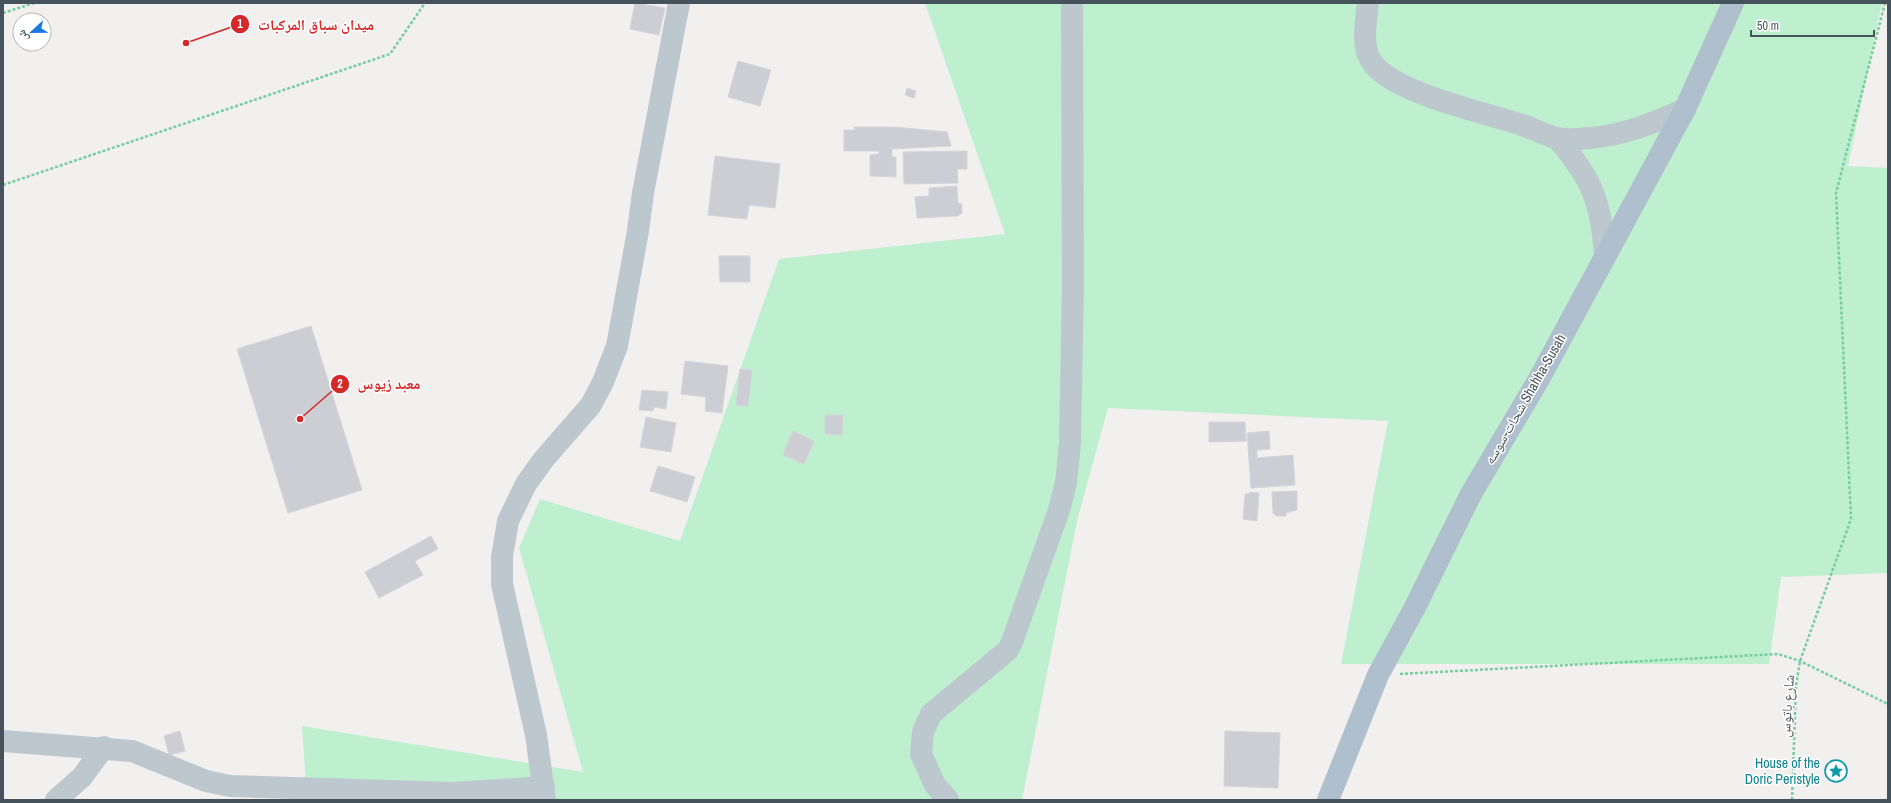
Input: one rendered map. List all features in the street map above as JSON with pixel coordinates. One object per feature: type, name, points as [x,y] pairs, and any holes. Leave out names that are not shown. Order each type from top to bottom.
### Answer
[{"type":"main road","name":"شحات-سوسه Shahha-Susah","points":[[1328,800],[1378,675],[1414,609],[1471,494],[1539,379],[1685,109],[1733,3]]},
{"type":"street","points":[[3,741],[104,747],[132,751],[206,781],[230,786],[454,793],[545,794],[527,688],[502,584],[503,550],[508,521],[526,484],[544,459],[591,405],[603,382],[617,346],[638,231],[643,193],[679,3]]},
{"type":"street","points":[[948,800],[935,785],[921,754],[923,732],[931,714],[1008,650],[1054,525],[1066,483],[1070,443],[1073,287],[1072,3]]},
{"type":"street","points":[[1368,3],[1365,40],[1373,64],[1386,76],[1415,91],[1557,138],[1589,138],[1621,134],[1651,124],[1685,109]]},
{"type":"street","points":[[1557,138],[1578,163],[1594,191],[1602,222],[1605,255]]},
{"type":"street","points":[[56,800],[82,777],[104,747]]},
{"type":"path","points":[[3,13],[34,3]]},
{"type":"path","points":[[3,185],[390,54],[425,3]]},
{"type":"path","name":"شارع باتوس","points":[[1792,800],[1796,686],[1800,661],[1851,519],[1836,193],[1885,3]]},
{"type":"path","points":[[1378,675],[1778,654],[1800,661],[1888,704]]},
{"type":"green space","points":[[925,3],[1882,3],[1848,166],[1888,168],[1888,573],[1781,577],[1769,664],[1341,664],[1388,421],[1108,408],[1077,521],[1022,800],[307,800],[302,726],[583,772],[519,548],[540,499],[680,541],[779,259],[1005,234]]},
{"type":"building","points":[[635,3],[665,8],[659,35],[630,29]]},
{"type":"building","points":[[738,61],[771,70],[760,106],[728,97]]},
{"type":"building","points":[[907,88],[916,91],[914,98],[905,95]]},
{"type":"building","points":[[854,127],[894,127],[947,132],[951,146],[892,149],[892,157],[896,157],[896,177],[870,176],[870,155],[879,154],[879,151],[844,151],[844,130],[855,130]]},
{"type":"building","points":[[967,151],[967,169],[957,169],[958,183],[904,184],[903,152]]},
{"type":"building","points":[[715,156],[780,164],[775,208],[749,205],[747,219],[708,215]]},
{"type":"building","points":[[957,186],[958,203],[962,204],[962,213],[958,216],[917,218],[915,197],[929,196],[929,188]]},
{"type":"building","points":[[719,256],[750,256],[750,282],[720,282]]},
{"type":"building","points":[[311,326],[362,490],[288,513],[237,349]]},
{"type":"building","points":[[685,361],[728,366],[722,413],[705,411],[706,397],[681,394]]},
{"type":"building","points":[[740,369],[752,370],[748,406],[736,405]]},
{"type":"building","points":[[642,390],[668,392],[666,409],[654,407],[653,411],[639,410]]},
{"type":"building","points":[[825,415],[843,415],[842,435],[825,434]]},
{"type":"building","points":[[646,417],[676,423],[671,452],[640,447]]},
{"type":"building","points":[[1209,422],[1245,422],[1246,441],[1209,442]]},
{"type":"building","points":[[793,431],[814,441],[804,464],[783,455]]},
{"type":"building","points":[[1269,431],[1270,449],[1257,450],[1257,458],[1293,455],[1295,485],[1251,488],[1247,433]]},
{"type":"building","points":[[658,466],[695,477],[687,502],[650,491]]},
{"type":"building","points":[[1297,491],[1297,510],[1286,513],[1286,516],[1276,516],[1273,513],[1272,492]]},
{"type":"building","points":[[1250,492],[1259,493],[1257,521],[1243,519],[1245,494],[1249,494]]},
{"type":"building","points":[[431,536],[438,549],[415,561],[423,575],[379,598],[365,572]]},
{"type":"building","points":[[180,731],[185,751],[169,755],[164,736]]},
{"type":"building","points":[[1225,731],[1280,733],[1278,788],[1224,786]]},
{"type":"place","name":"ميدان سباق المركبات","points":[[186,43]]},
{"type":"place","name":"معبد زيوس","points":[[300,419]]},
{"type":"place","name":"House of the Doric Peristyle","points":[[1836,771]]}]
